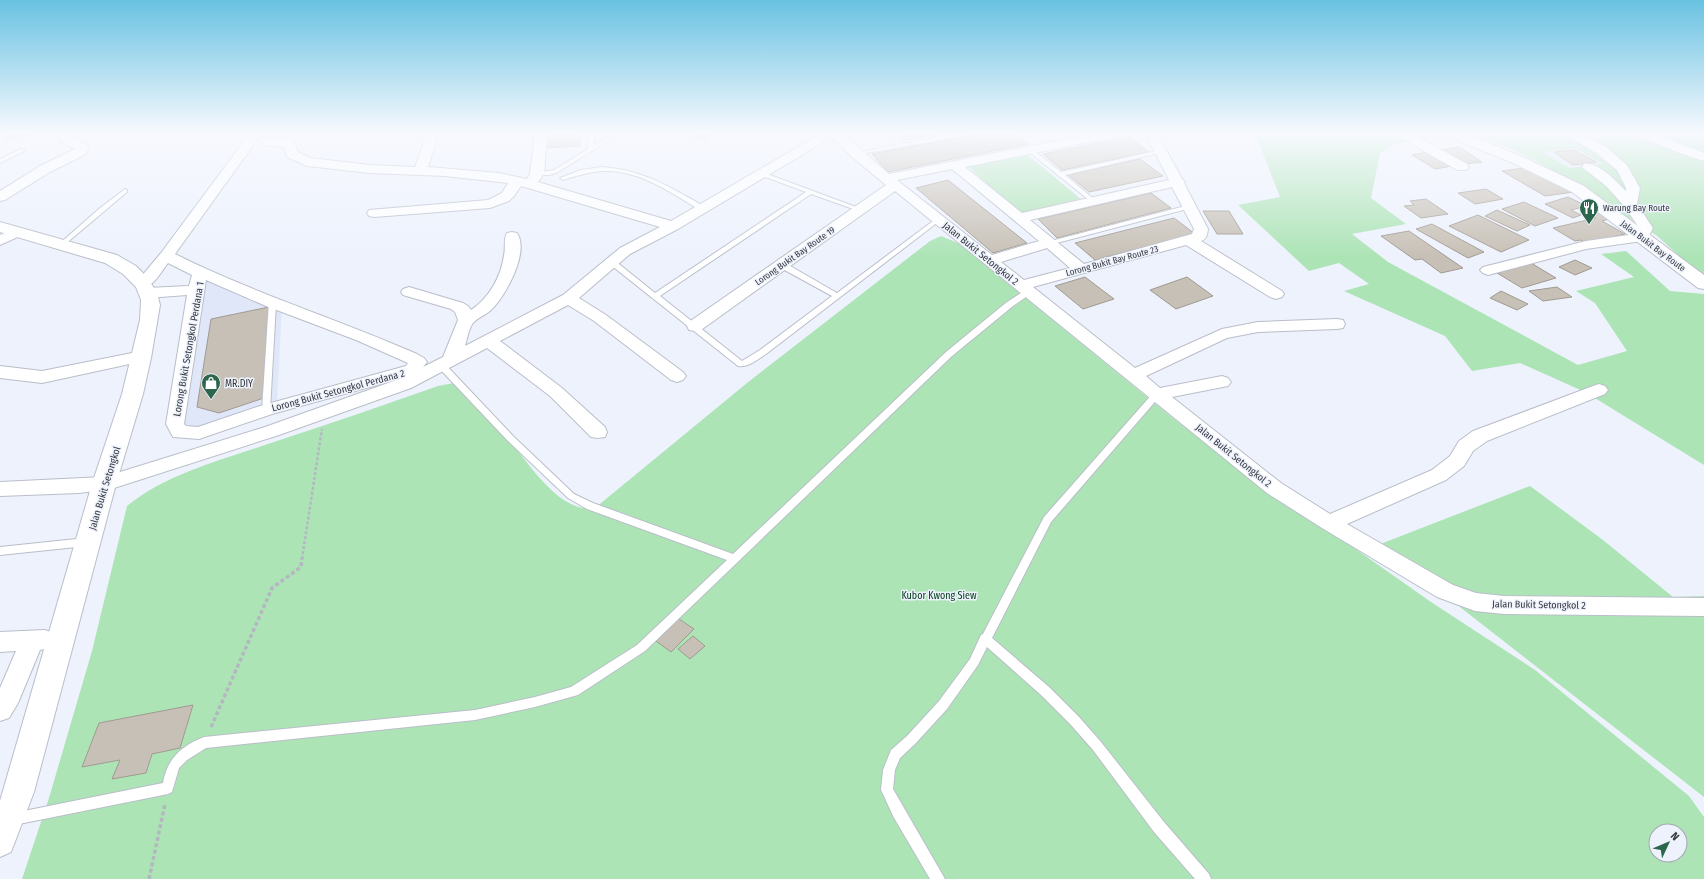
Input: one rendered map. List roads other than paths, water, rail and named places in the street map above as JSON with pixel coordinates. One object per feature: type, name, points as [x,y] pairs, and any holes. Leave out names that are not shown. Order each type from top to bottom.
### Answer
[{"type":"street","points":[[0,197],[37,174]]},
{"type":"street","points":[[145,288],[166,256],[232,174]]},
{"type":"street","points":[[462,174],[528,180],[673,226]]},
{"type":"street","points":[[374,213],[490,204],[500,201],[511,194],[528,180],[530,174]]},
{"type":"street","points":[[0,489],[104,484],[272,431],[388,391],[569,298],[626,251],[673,226],[762,174]]},
{"type":"street","name":"Jalan Bukit Setongkol 2","points":[[881,174],[1274,488],[1329,523],[1445,591],[1475,602],[1504,605],[1704,607]]},
{"type":"street","points":[[891,182],[921,174]]},
{"type":"street","points":[[966,174],[1081,269]]},
{"type":"street","points":[[1173,174],[1189,208],[1201,229],[1195,237],[1276,294]]},
{"type":"street","name":"Jalan Bukit Bay Route","points":[[1548,174],[1578,189],[1704,284]]},
{"type":"street","points":[[1488,270],[1586,245],[1642,237],[1646,228],[1630,204],[1612,183],[1599,174]]},
{"type":"street","points":[[1625,174],[1633,188],[1630,204]]},
{"type":"street","name":"Lorong Bukit Bay Route 19","points":[[695,326],[861,210],[891,182]]},
{"type":"street","points":[[1019,218],[1178,182]]},
{"type":"street","points":[[6,233],[88,251],[111,259],[130,270],[145,288]]},
{"type":"street","points":[[446,362],[466,320],[487,305],[504,280],[511,264],[514,245],[512,236]]},
{"type":"street","name":"Lorong Bukit Bay Route 23","points":[[1025,289],[1081,269],[1195,237]]},
{"type":"street","points":[[990,260],[1048,243]]},
{"type":"street","points":[[166,256],[200,282]]},
{"type":"street","name":"Lorong Bukit Setongkol Perdana 1","points":[[266,410],[199,432],[180,432],[175,424],[200,282],[207,275],[272,303]]},
{"type":"street","points":[[145,288],[200,282]]},
{"type":"street","name":"Jalan Bukit Setongkol","points":[[4,831],[19,792],[104,484],[136,382],[149,317],[150,299],[145,288]]},
{"type":"street","points":[[409,292],[457,306],[462,309],[466,320]]},
{"type":"street","points":[[569,298],[600,318],[677,376]]},
{"type":"street","name":"Lorong Bukit Setongkol Perdana 2","points":[[266,410],[412,370],[418,362],[362,336],[272,303]]},
{"type":"street","points":[[1134,375],[1222,334],[1258,327],[1337,324]]},
{"type":"street","points":[[488,340],[556,392],[598,432]]},
{"type":"street","points":[[0,372],[13,372],[31,377],[42,377],[142,356]]},
{"type":"street","points":[[1157,394],[1222,382]]},
{"type":"street","points":[[1329,523],[1439,475],[1457,461],[1466,446],[1480,436],[1599,390]]},
{"type":"street","points":[[266,410],[272,431]]},
{"type":"street","points":[[0,642],[60,639]]},
{"type":"street","points":[[3,700],[33,640]]},
{"type":"lane","points":[[528,180],[547,174]]},
{"type":"lane","points":[[563,178],[575,174]]},
{"type":"lane","points":[[638,174],[702,209]]},
{"type":"lane","points":[[762,174],[861,210]]},
{"type":"lane","points":[[1060,174],[1094,202]]},
{"type":"lane","points":[[61,245],[125,191]]},
{"type":"lane","points":[[655,296],[810,192]]},
{"type":"lane","points":[[1048,243],[1189,208]]},
{"type":"lane","points":[[611,262],[695,326],[741,364],[751,360],[763,352],[939,219]]},
{"type":"lane","points":[[782,265],[837,296]]},
{"type":"lane","points":[[4,831],[168,788],[170,770],[176,760],[204,744],[475,715],[535,702],[574,691],[641,648],[949,354],[1010,304],[1025,289]]},
{"type":"lane","points":[[266,410],[272,303]]},
{"type":"lane","points":[[446,362],[510,438],[571,496],[590,506],[735,559]]},
{"type":"lane","points":[[938,879],[898,812],[887,790],[890,770],[895,754],[943,705],[974,662],[1047,520],[1157,394]]},
{"type":"lane","points":[[0,551],[88,542]]},
{"type":"lane","points":[[985,638],[1045,691],[1080,726],[1132,790],[1159,827],[1204,879]]},
{"type":"place","name":"Warung Bay Route","points":[[1589,225]]},
{"type":"place","name":"MR.DIY","points":[[211,400]]},
{"type":"park label","name":"Kubor Kwong Siew","points":[[939,595]]}]
